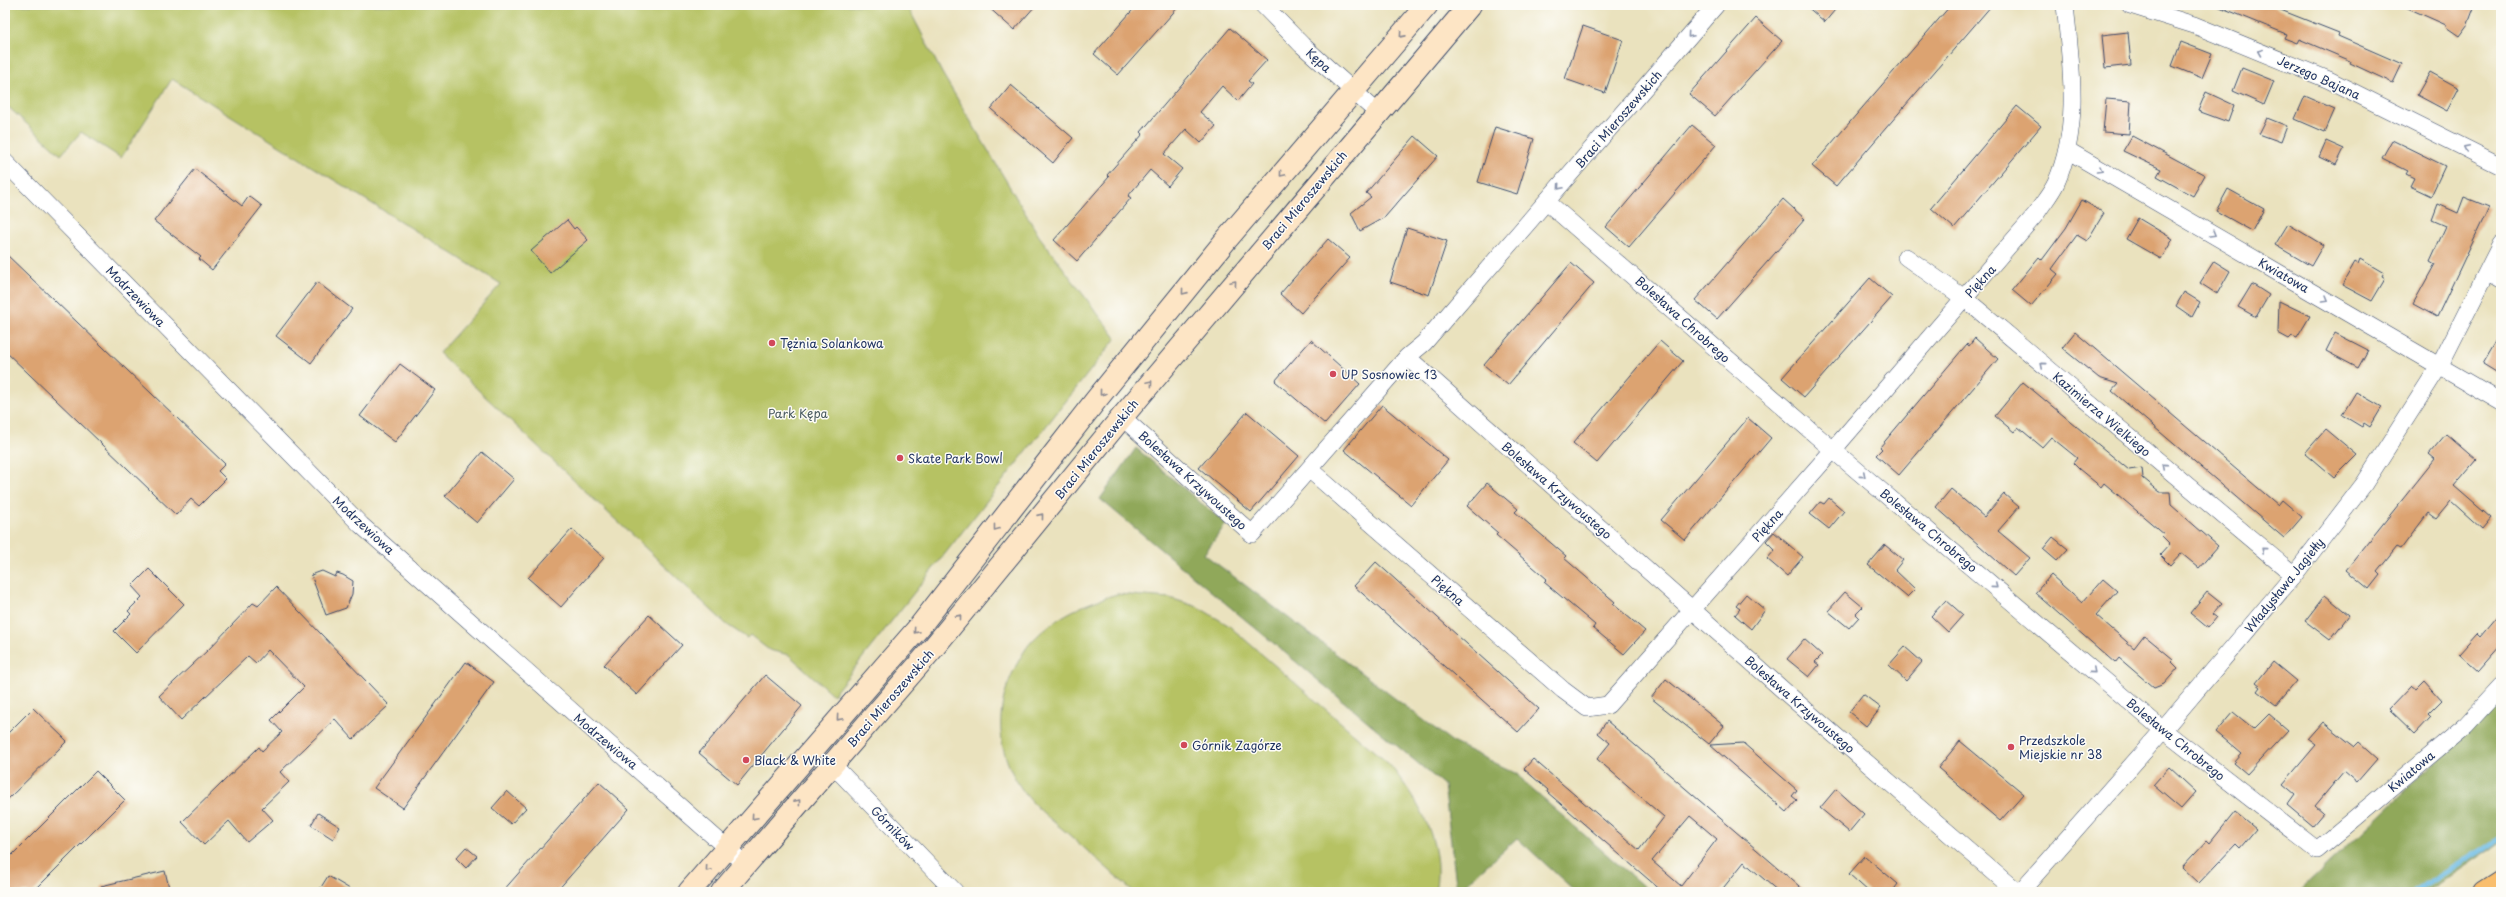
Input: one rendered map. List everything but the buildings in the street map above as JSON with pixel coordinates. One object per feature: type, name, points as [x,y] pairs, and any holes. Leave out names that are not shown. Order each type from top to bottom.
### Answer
[{"type":"main road","name":"Braci Mieroszewskich","points":[[688,892],[920,626],[1101,394],[1226,240],[1427,5]]},
{"type":"main road","name":"Braci Mieroszewskich","points":[[722,892],[934,647],[1122,417],[1470,5]]},
{"type":"main road","points":[[2484,892],[2501,881]]},
{"type":"street","name":"Kępa","points":[[1263,5],[1378,113]]},
{"type":"street","name":"Braci Mieroszewskich","points":[[1407,357],[1424,343],[1716,5]]},
{"type":"street","name":"Piękna","points":[[1309,469],[1563,690],[1587,708],[1608,705],[1833,450],[2036,214],[2055,184],[2067,150],[2072,116],[2072,87],[2065,5]]},
{"type":"street","name":"Jerzego Bajana","points":[[2130,5],[2194,25],[2328,80],[2501,166]]},
{"type":"street","name":"Kwiatowa","points":[[2067,150],[2440,365],[2501,402]]},
{"type":"street","name":"Modrzewiowa","points":[[5,162],[360,525],[556,698],[609,742],[728,847],[746,865]]},
{"type":"street","name":"Bolesława Chrobrego","points":[[1547,202],[1833,450],[2163,730],[2318,850]]},
{"type":"street","name":"Władysława Jagiełły","points":[[2020,892],[2163,730],[2294,575],[2364,484],[2440,365],[2494,275],[2501,244]]},
{"type":"street","name":"Kazimierza Wielkiego","points":[[1906,257],[1964,298],[2294,575]]},
{"type":"street","name":"Bolesława Krzywoustego","points":[[1122,417],[1252,534],[1407,357],[1809,713],[2017,892]]},
{"type":"street","name":"Kwiatowa","points":[[2318,850],[2466,725],[2501,687]]},
{"type":"street","name":"Górników","points":[[832,764],[955,892]]},
{"type":"green space","name":"Park Kępa","points":[[5,5],[907,5],[942,73],[1039,236],[1116,338],[833,695],[789,655],[769,650],[750,635],[747,638],[726,624],[439,353],[501,284],[172,79],[121,158],[81,132],[61,155],[5,104]]},
{"type":"green space","points":[[1136,448],[1226,524],[1204,554],[1454,743],[1518,774],[1527,785],[1650,892],[1576,892],[1517,838],[1457,892],[1444,785],[1100,499]]},
{"type":"green space","name":"Górnik Zagórze","points":[[1117,594],[1170,598],[1198,607],[1228,625],[1389,764],[1410,792],[1427,823],[1436,856],[1437,874],[1435,892],[1134,892],[1042,812],[1030,800],[1012,774],[1002,744],[1001,713],[1008,683],[1026,648],[1044,630],[1063,616],[1083,606]]},
{"type":"green space","points":[[2501,700],[2501,842],[2427,892],[2299,892]]},
{"type":"waterway","points":[[2415,892],[2501,838]]},
{"type":"place","name":"Tężnia Solankowa","points":[[772,343]]},
{"type":"place","name":"UP Sosnowiec 13","points":[[1333,374]]},
{"type":"place","name":"Skate Park Bowl","points":[[900,458]]},
{"type":"place","name":"Górnik Zagórze","points":[[1184,745]]},
{"type":"place","name":"Przedszkole Miejskie nr 38","points":[[2011,747]]},
{"type":"place","name":"Black & White","points":[[746,760]]}]
